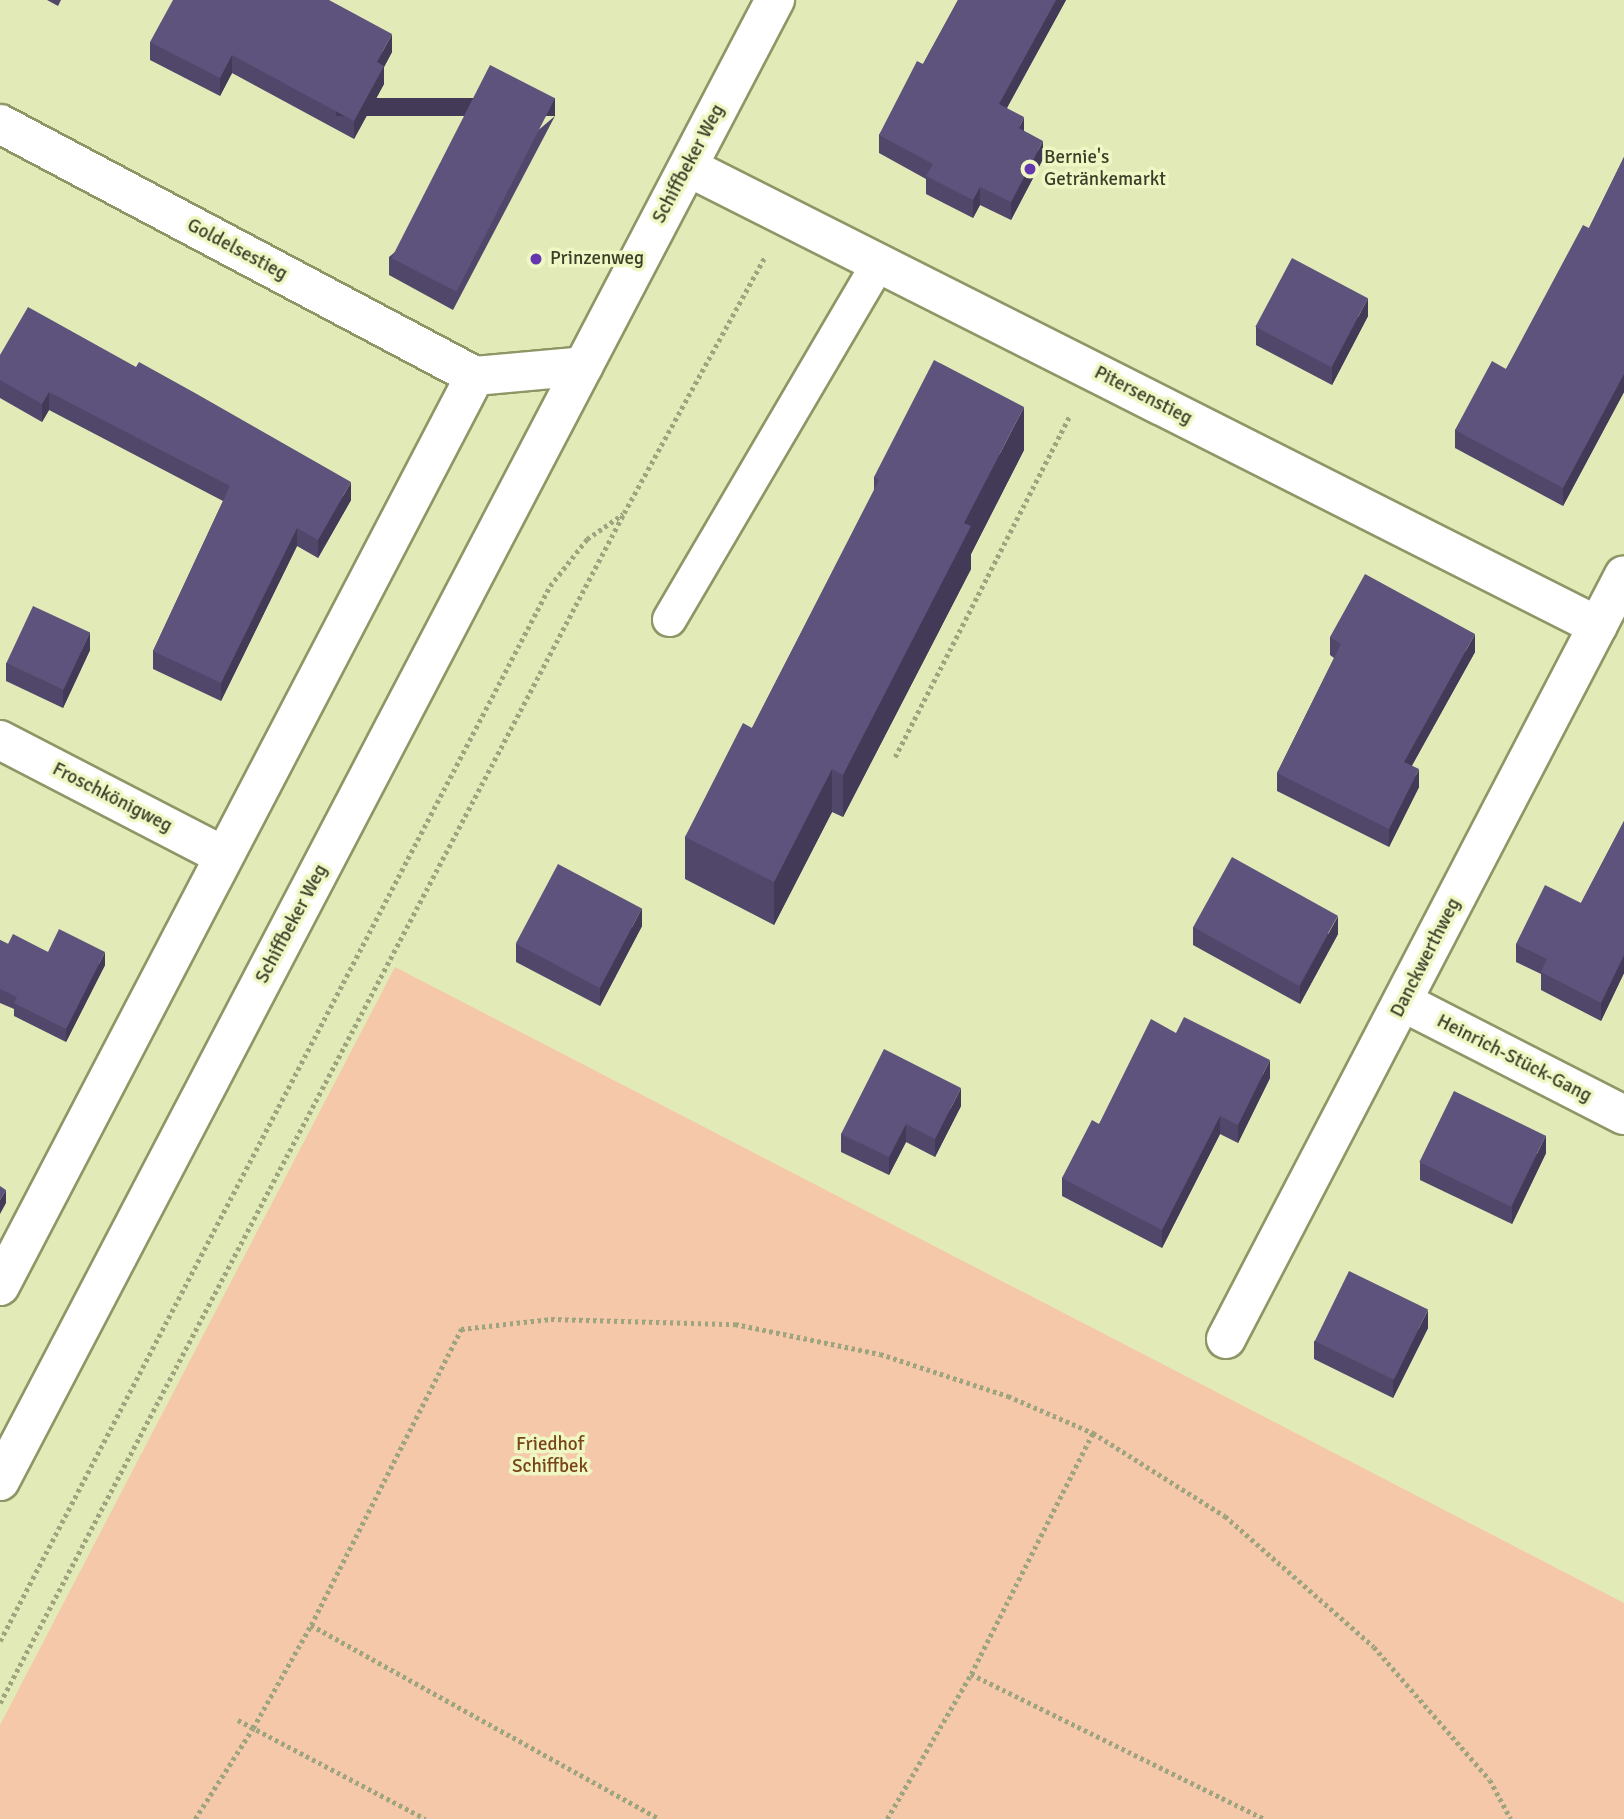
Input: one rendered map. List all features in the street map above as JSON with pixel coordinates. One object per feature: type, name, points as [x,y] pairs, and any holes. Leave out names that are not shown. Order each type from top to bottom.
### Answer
[{"type":"street","name":"Schiffbeker Weg","points":[[0,1481],[775,0]]},
{"type":"street","name":"Goldelsestieg","points":[[0,124],[475,376]]},
{"type":"street","name":"Pitersenstieg","points":[[688,167],[1598,626]]},
{"type":"street","points":[[0,1286],[475,376],[584,366]]},
{"type":"street","name":"Danckwerthweg","points":[[1226,1339],[1624,575]]},
{"type":"street","name":"Froschkönigweg","points":[[0,740],[224,856]]},
{"type":"street","name":"Heinrich-Stück-Gang","points":[[1403,1002],[1624,1115]]},
{"type":"lane","points":[[669,619],[878,263]]},
{"type":"path","points":[[0,1703],[624,513],[785,215]]},
{"type":"path","points":[[895,757],[1093,371]]},
{"type":"path","points":[[0,1641],[550,586],[587,539],[624,513]]},
{"type":"path","points":[[195,1819],[253,1728],[311,1625],[461,1329],[551,1319],[735,1324],[880,1354],[1008,1396],[1093,1433],[1225,1516],[1374,1647],[1490,1780],[1511,1819]]},
{"type":"path","points":[[887,1819],[971,1674],[1093,1433]]},
{"type":"path","points":[[311,1625],[659,1819]]},
{"type":"path","points":[[971,1674],[1265,1819]]},
{"type":"path","points":[[238,1720],[426,1819]]},
{"type":"green space","name":"Friedhof Schiffbek","points":[[395,967],[1624,1603],[1624,1819],[0,1819],[0,1725]]},
{"type":"building","points":[[173,0],[329,0],[392,34],[377,62],[384,66],[354,121],[232,55],[220,78],[150,42]]},
{"type":"building","points":[[958,0],[1056,0],[999,104],[1024,117],[1019,128],[1043,141],[1011,202],[980,187],[973,200],[926,176],[933,164],[879,135],[917,61],[923,64]]},
{"type":"building","points":[[490,65],[555,98],[457,291],[391,258]]},
{"type":"building","points":[[1624,157],[1624,374],[1563,488],[1455,430],[1492,361],[1506,369],[1583,225],[1589,228]]},
{"type":"building","points":[[1292,258],[1368,298],[1331,367],[1255,327]]},
{"type":"building","points":[[28,307],[136,367],[139,362],[351,482],[318,540],[297,528],[221,683],[153,651],[230,486],[49,392],[42,404],[0,380],[0,355]]},
{"type":"building","points":[[934,360],[1024,407],[964,523],[971,526],[843,775],[832,769],[774,882],[685,837],[743,723],[752,728],[879,480],[874,477]]},
{"type":"building","points":[[1365,574],[1475,634],[1404,762],[1419,769],[1389,829],[1277,773],[1341,644],[1330,637]]},
{"type":"building","points":[[33,606],[90,633],[63,690],[6,663]]},
{"type":"building","points":[[1624,821],[1624,955],[1601,1003],[1541,972],[1547,959],[1516,944],[1545,885],[1581,903]]},
{"type":"building","points":[[1232,857],[1338,916],[1299,986],[1193,927]]},
{"type":"building","points":[[558,864],[642,909],[600,988],[516,943]]},
{"type":"building","points":[[59,929],[105,952],[66,1029],[14,1003],[17,997],[0,989],[0,940],[8,944],[13,934],[48,952]]},
{"type":"building","points":[[1184,1017],[1270,1060],[1238,1125],[1220,1116],[1162,1230],[1062,1178],[1092,1120],[1099,1124],[1151,1019],[1176,1033]]},
{"type":"building","points":[[884,1049],[961,1088],[935,1139],[906,1124],[889,1157],[841,1134]]},
{"type":"building","points":[[1454,1091],[1546,1136],[1511,1207],[1419,1162]]},
{"type":"building","points":[[0,1186],[6,1190],[0,1200]]},
{"type":"building","points":[[1349,1271],[1428,1310],[1394,1380],[1315,1341]]},
{"type":"place","name":"Bernie's Getränkemarkt","points":[[1030,169]]},
{"type":"place","name":"Prinzenweg","points":[[536,259]]}]
